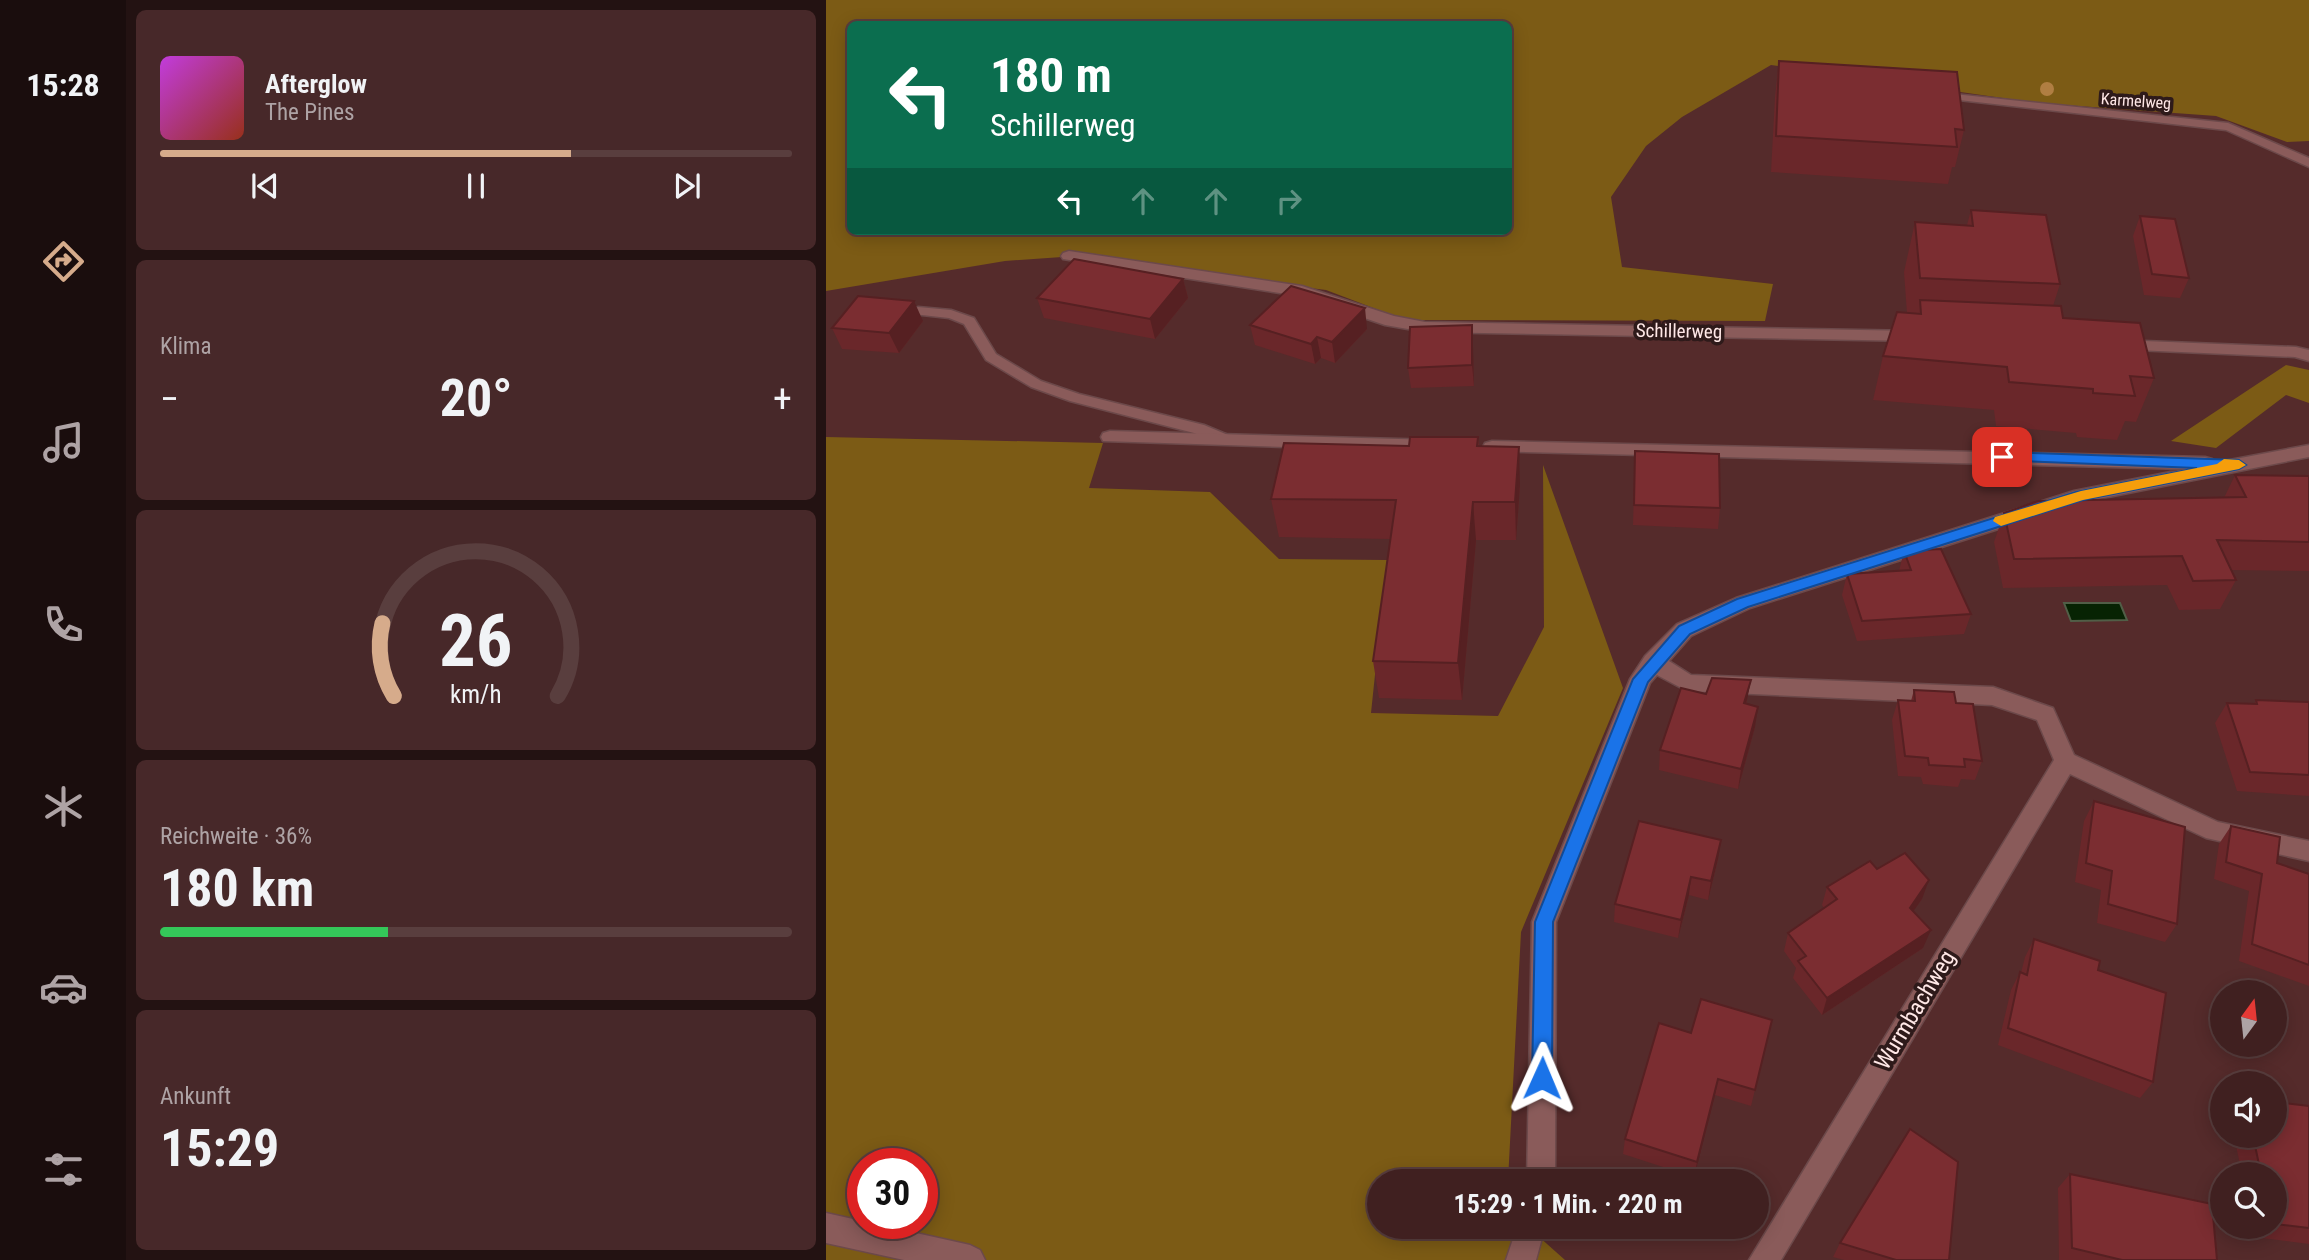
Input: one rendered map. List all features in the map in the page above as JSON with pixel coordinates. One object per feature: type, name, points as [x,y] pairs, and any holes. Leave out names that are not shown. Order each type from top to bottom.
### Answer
[{"type":"street","name":"Schillerweg","points":[[1069,256],[1302,291],[1391,321],[1425,327],[1927,337]]},
{"type":"street","points":[[2105,344],[2305,352]]},
{"type":"street","points":[[1110,437],[1451,446]]},
{"type":"street","points":[[1477,447],[2123,459],[2239,465]]},
{"type":"street","points":[[1541,1169],[1544,922],[1641,679],[1653,662],[1684,630],[1743,603],[2081,496],[2309,451]]},
{"type":"street","points":[[1653,662],[1687,683],[1993,696],[2045,714],[2066,761],[2214,831],[2309,851]]},
{"type":"street","name":"Wurmbachweg","points":[[1764,1260],[2066,761]]},
{"type":"street","points":[[826,1228],[970,1260]]},
{"type":"street","points":[[1521,1260],[1527,1239]]},
{"type":"lane","name":"Karmelweg","points":[[1954,97],[2228,127],[2309,163]]},
{"type":"lane","points":[[918,311],[951,314],[969,321],[997,362],[1035,384],[1075,398],[1199,429],[1223,439]]},
{"type":"shaded area","points":[[826,0],[2309,0],[2309,141],[2287,142],[2216,116],[2037,103],[1771,65],[1682,117],[1646,146],[1611,197],[1622,267],[1773,284],[1765,321],[1405,320],[1326,290],[1062,257],[1005,261],[826,291]]},
{"type":"shaded area","points":[[2286,365],[2309,370],[2309,403],[2286,395],[2216,448],[2171,441]]},
{"type":"shaded area","points":[[826,437],[1103,443],[1089,488],[1210,492],[1279,559],[1387,560],[1371,713],[1498,716],[1544,627],[1543,465],[1623,688],[1521,932],[1509,1169],[1367,1169],[1367,1239],[1541,1239],[1565,1260],[826,1260]]},
{"type":"shaded area","points":[[2064,603],[2120,603],[2127,620],[2071,621]]},
{"type":"building","points":[[1779,61],[1957,72],[1964,130],[1955,129],[1957,147],[1776,136]]},
{"type":"building","points":[[1971,210],[2046,215],[2060,284],[1920,278],[1915,222],[1973,226]]},
{"type":"building","points":[[2140,216],[2175,219],[2189,278],[2152,274]]},
{"type":"building","points":[[1074,259],[1183,279],[1150,319],[1037,298]]},
{"type":"building","points":[[1291,286],[1365,308],[1332,342],[1317,337],[1311,344],[1250,325]]},
{"type":"building","points":[[858,296],[914,301],[889,333],[832,328]]},
{"type":"building","points":[[1920,300],[2061,306],[2063,318],[2140,323],[2154,378],[2130,376],[2135,396],[2093,393],[2093,389],[2009,382],[2007,367],[1883,356],[1897,312],[1921,314]]},
{"type":"building","points":[[1472,325],[1472,365],[1408,368],[1410,327]]},
{"type":"building","points":[[1410,437],[1478,437],[1477,446],[1519,447],[1515,502],[1473,502],[1458,663],[1373,661],[1396,500],[1271,499],[1284,443],[1409,446]]},
{"type":"building","points":[[1635,451],[1719,454],[1720,508],[1634,505]]},
{"type":"building","points":[[2235,475],[2309,476],[2309,542],[2217,540],[2236,580],[2193,581],[2182,556],[2014,559],[2004,513],[2038,501],[2246,497]]},
{"type":"building","points":[[1941,549],[1971,614],[1862,621],[1847,574],[1911,570],[1904,551]]},
{"type":"building","points":[[1712,678],[1751,680],[1744,703],[1758,707],[1741,769],[1660,750],[1681,688],[1706,694]]},
{"type":"building","points":[[1914,690],[1954,692],[1956,703],[1973,704],[1982,761],[1964,759],[1965,767],[1929,765],[1928,758],[1905,756],[1898,700],[1915,701]]},
{"type":"building","points":[[2256,700],[2309,702],[2309,775],[2250,772],[2227,703],[2257,704]]},
{"type":"building","points":[[2094,801],[2185,827],[2177,924],[2108,904],[2112,871],[2086,863]]},
{"type":"building","points":[[1639,821],[1721,840],[1711,881],[1691,877],[1681,920],[1615,904]]},
{"type":"building","points":[[2231,826],[2280,837],[2277,863],[2309,874],[2309,965],[2252,944],[2262,874],[2226,862]]},
{"type":"building","points":[[1905,853],[1929,880],[1910,908],[1931,930],[1827,998],[1798,961],[1806,956],[1788,933],[1837,899],[1827,887],[1870,861],[1877,869]]},
{"type":"building","points":[[2034,939],[2100,961],[2098,970],[2166,993],[2153,1082],[2008,1028],[2020,972],[2027,975]]},
{"type":"building","points":[[1701,999],[1772,1020],[1755,1090],[1718,1079],[1697,1162],[1625,1139],[1659,1023],[1691,1033]]},
{"type":"building","points":[[2287,1103],[2309,1106],[2309,1228],[2287,1225],[2287,1162],[2258,1162],[2256,1148],[2287,1148]]},
{"type":"building","points":[[1910,1129],[1958,1162],[1949,1260],[1896,1260],[1840,1243]]},
{"type":"building","points":[[2070,1174],[2210,1204],[2210,1239],[2215,1239],[2217,1260],[2122,1260],[2072,1248]]},
{"type":"slow traffic","points":[[2001,521],[2081,496],[2239,465],[2224,464]]},
{"type":"route","points":[[1542,1078],[1544,922],[1641,679],[1653,662],[1684,630],[1743,603],[2081,496],[2239,465],[2002,457]]}]
